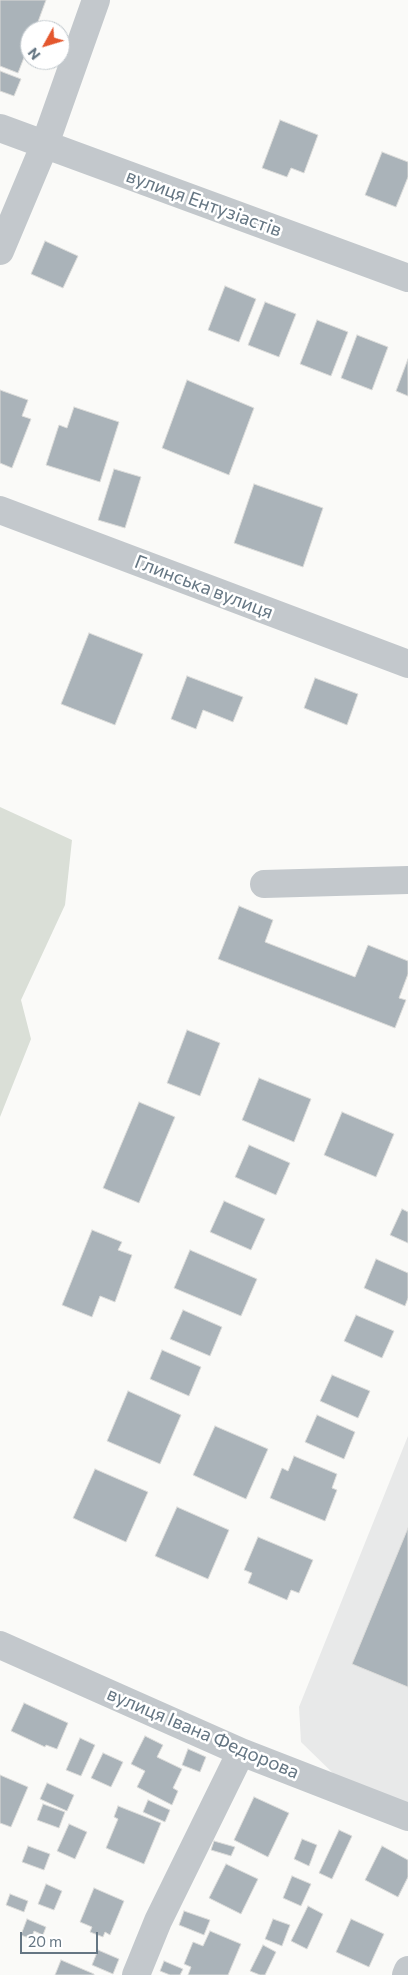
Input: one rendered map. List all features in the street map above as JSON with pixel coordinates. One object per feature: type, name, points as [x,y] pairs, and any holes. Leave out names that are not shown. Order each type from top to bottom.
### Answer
[{"type":"street","points":[[0,251],[45,144],[96,0]]},
{"type":"street","name":"вулиця Ентузіастів","points":[[0,128],[408,278]]},
{"type":"street","name":"Глинська вулиця","points":[[0,510],[408,664]]},
{"type":"street","points":[[264,884],[408,880]]},
{"type":"street","name":"вулиця Івана Федорова","points":[[0,1646],[241,1752],[408,1817]]},
{"type":"street","points":[[136,1975],[158,1921],[241,1752]]},
{"type":"street","points":[[406,1975],[408,1970]]},
{"type":"shaded area","points":[[0,807],[72,840],[65,905],[21,1000],[31,1039],[0,1117]]},
{"type":"shaded area","points":[[408,1436],[408,1807],[342,1782],[301,1742],[299,1707]]},
{"type":"building","points":[[0,0],[46,0],[39,20],[20,20],[20,68],[18,73],[0,66]]},
{"type":"building","points":[[0,71],[21,79],[14,96],[0,91]]},
{"type":"building","points":[[280,120],[318,135],[304,173],[291,168],[287,177],[262,168]]},
{"type":"building","points":[[382,152],[408,162],[408,177],[396,207],[365,195]]},
{"type":"building","points":[[45,241],[78,256],[63,288],[31,274]]},
{"type":"building","points":[[225,286],[256,299],[239,342],[208,330]]},
{"type":"building","points":[[265,302],[296,314],[279,357],[248,345]]},
{"type":"building","points":[[317,320],[348,332],[331,376],[300,364]]},
{"type":"building","points":[[357,335],[388,347],[372,390],[341,378]]},
{"type":"building","points":[[408,359],[408,396],[396,391]]},
{"type":"building","points":[[187,380],[254,408],[229,475],[162,448]]},
{"type":"building","points":[[0,390],[28,400],[22,416],[31,419],[12,468],[0,463]]},
{"type":"building","points":[[74,407],[119,422],[100,482],[46,465],[59,425],[67,428]]},
{"type":"building","points":[[114,469],[141,477],[125,528],[98,520]]},
{"type":"building","points":[[254,484],[323,508],[303,567],[234,543]]},
{"type":"building","points":[[89,633],[143,654],[115,725],[61,704]]},
{"type":"building","points":[[187,676],[243,697],[233,722],[203,710],[196,729],[171,719]]},
{"type":"building","points":[[315,678],[358,694],[347,725],[304,708]]},
{"type":"building","points":[[239,906],[273,920],[265,942],[355,977],[368,945],[408,961],[408,974],[399,998],[406,1000],[395,1028],[218,959]]},
{"type":"building","points":[[187,1030],[220,1043],[200,1096],[167,1083]]},
{"type":"building","points":[[259,1078],[311,1099],[294,1142],[242,1120]]},
{"type":"building","points":[[139,1102],[175,1117],[139,1203],[103,1188]]},
{"type":"building","points":[[342,1112],[394,1134],[376,1177],[324,1155]]},
{"type":"building","points":[[249,1145],[290,1163],[276,1195],[235,1177]]},
{"type":"building","points":[[224,1201],[265,1219],[251,1250],[210,1232]]},
{"type":"building","points":[[402,1209],[408,1212],[408,1243],[390,1235]]},
{"type":"building","points":[[92,1230],[122,1242],[118,1250],[132,1255],[115,1302],[100,1296],[92,1317],[62,1305]]},
{"type":"building","points":[[190,1250],[257,1279],[241,1316],[174,1288]]},
{"type":"building","points":[[376,1259],[408,1273],[408,1298],[405,1306],[364,1288]]},
{"type":"building","points":[[183,1310],[222,1327],[210,1356],[170,1339]]},
{"type":"building","points":[[356,1315],[394,1331],[382,1358],[344,1341]]},
{"type":"building","points":[[162,1350],[201,1367],[189,1396],[150,1379]]},
{"type":"building","points":[[332,1375],[370,1391],[358,1418],[320,1401]]},
{"type":"building","points":[[128,1391],[181,1415],[160,1464],[107,1441]]},
{"type":"building","points":[[317,1415],[355,1432],[344,1459],[305,1442]]},
{"type":"building","points":[[215,1426],[268,1449],[246,1499],[193,1475]]},
{"type":"building","points":[[294,1456],[337,1474],[332,1488],[337,1490],[325,1521],[270,1498],[282,1468],[288,1471]]},
{"type":"building","points":[[95,1469],[148,1492],[126,1542],[73,1518]]},
{"type":"building","points":[[177,1507],[229,1530],[208,1579],[155,1556]]},
{"type":"building","points":[[408,1528],[408,1687],[352,1664]]},
{"type":"building","points":[[258,1537],[313,1560],[299,1593],[291,1590],[287,1600],[248,1583],[252,1573],[244,1570]]},
{"type":"building","points":[[24,1703],[68,1723],[57,1749],[46,1745],[45,1747],[11,1731]]},
{"type":"building","points":[[145,1736],[163,1745],[157,1757],[182,1769],[173,1788],[178,1791],[172,1805],[137,1787],[145,1771],[131,1764]]},
{"type":"building","points":[[80,1738],[95,1745],[81,1776],[66,1770]]},
{"type":"building","points":[[188,1749],[206,1757],[200,1772],[182,1765]]},
{"type":"building","points":[[103,1753],[123,1762],[111,1787],[91,1778]]},
{"type":"building","points":[[0,1775],[28,1787],[11,1827],[0,1823]]},
{"type":"building","points":[[47,1783],[74,1795],[67,1811],[40,1799]]},
{"type":"building","points":[[254,1797],[289,1813],[268,1857],[234,1840]]},
{"type":"building","points":[[148,1800],[170,1810],[165,1822],[143,1812]]},
{"type":"building","points":[[43,1804],[65,1812],[59,1828],[37,1820]]},
{"type":"building","points":[[118,1806],[161,1823],[144,1864],[106,1848],[118,1819],[114,1817]]},
{"type":"building","points":[[69,1824],[87,1832],[75,1859],[57,1851]]},
{"type":"building","points":[[339,1830],[352,1836],[332,1879],[319,1873]]},
{"type":"building","points":[[302,1839],[317,1845],[309,1866],[294,1859]]},
{"type":"building","points":[[214,1841],[235,1847],[231,1856],[211,1850]]},
{"type":"building","points":[[28,1846],[50,1854],[44,1870],[22,1862]]},
{"type":"building","points":[[382,1846],[408,1860],[408,1877],[398,1897],[365,1880]]},
{"type":"building","points":[[226,1864],[258,1879],[241,1914],[209,1898]]},
{"type":"building","points":[[292,1876],[311,1884],[301,1906],[283,1898]]},
{"type":"building","points":[[46,1884],[62,1891],[54,1910],[38,1904]]},
{"type":"building","points":[[94,1888],[124,1901],[110,1935],[105,1932],[103,1937],[90,1932],[92,1927],[80,1922]]},
{"type":"building","points":[[10,1894],[28,1901],[24,1912],[6,1905]]},
{"type":"building","points":[[308,1906],[323,1914],[307,1949],[291,1941]]},
{"type":"building","points":[[184,1911],[210,1920],[204,1935],[179,1925]]},
{"type":"building","points":[[27,1919],[46,1927],[43,1935],[34,1931],[31,1939],[21,1935]]},
{"type":"building","points":[[273,1919],[290,1925],[282,1946],[265,1939]]},
{"type":"building","points":[[351,1919],[384,1934],[369,1967],[336,1952]]},
{"type":"building","points":[[210,1931],[241,1944],[228,1975],[188,1975],[191,1967],[184,1964],[193,1942],[203,1946]]},
{"type":"building","points":[[263,1945],[276,1952],[265,1975],[260,1975],[250,1971]]},
{"type":"building","points":[[98,1950],[119,1959],[113,1974],[92,1965]]},
{"type":"building","points":[[61,1960],[94,1974],[94,1975],[55,1975]]},
{"type":"building","points":[[164,1961],[183,1969],[180,1975],[170,1975],[160,1971]]}]
